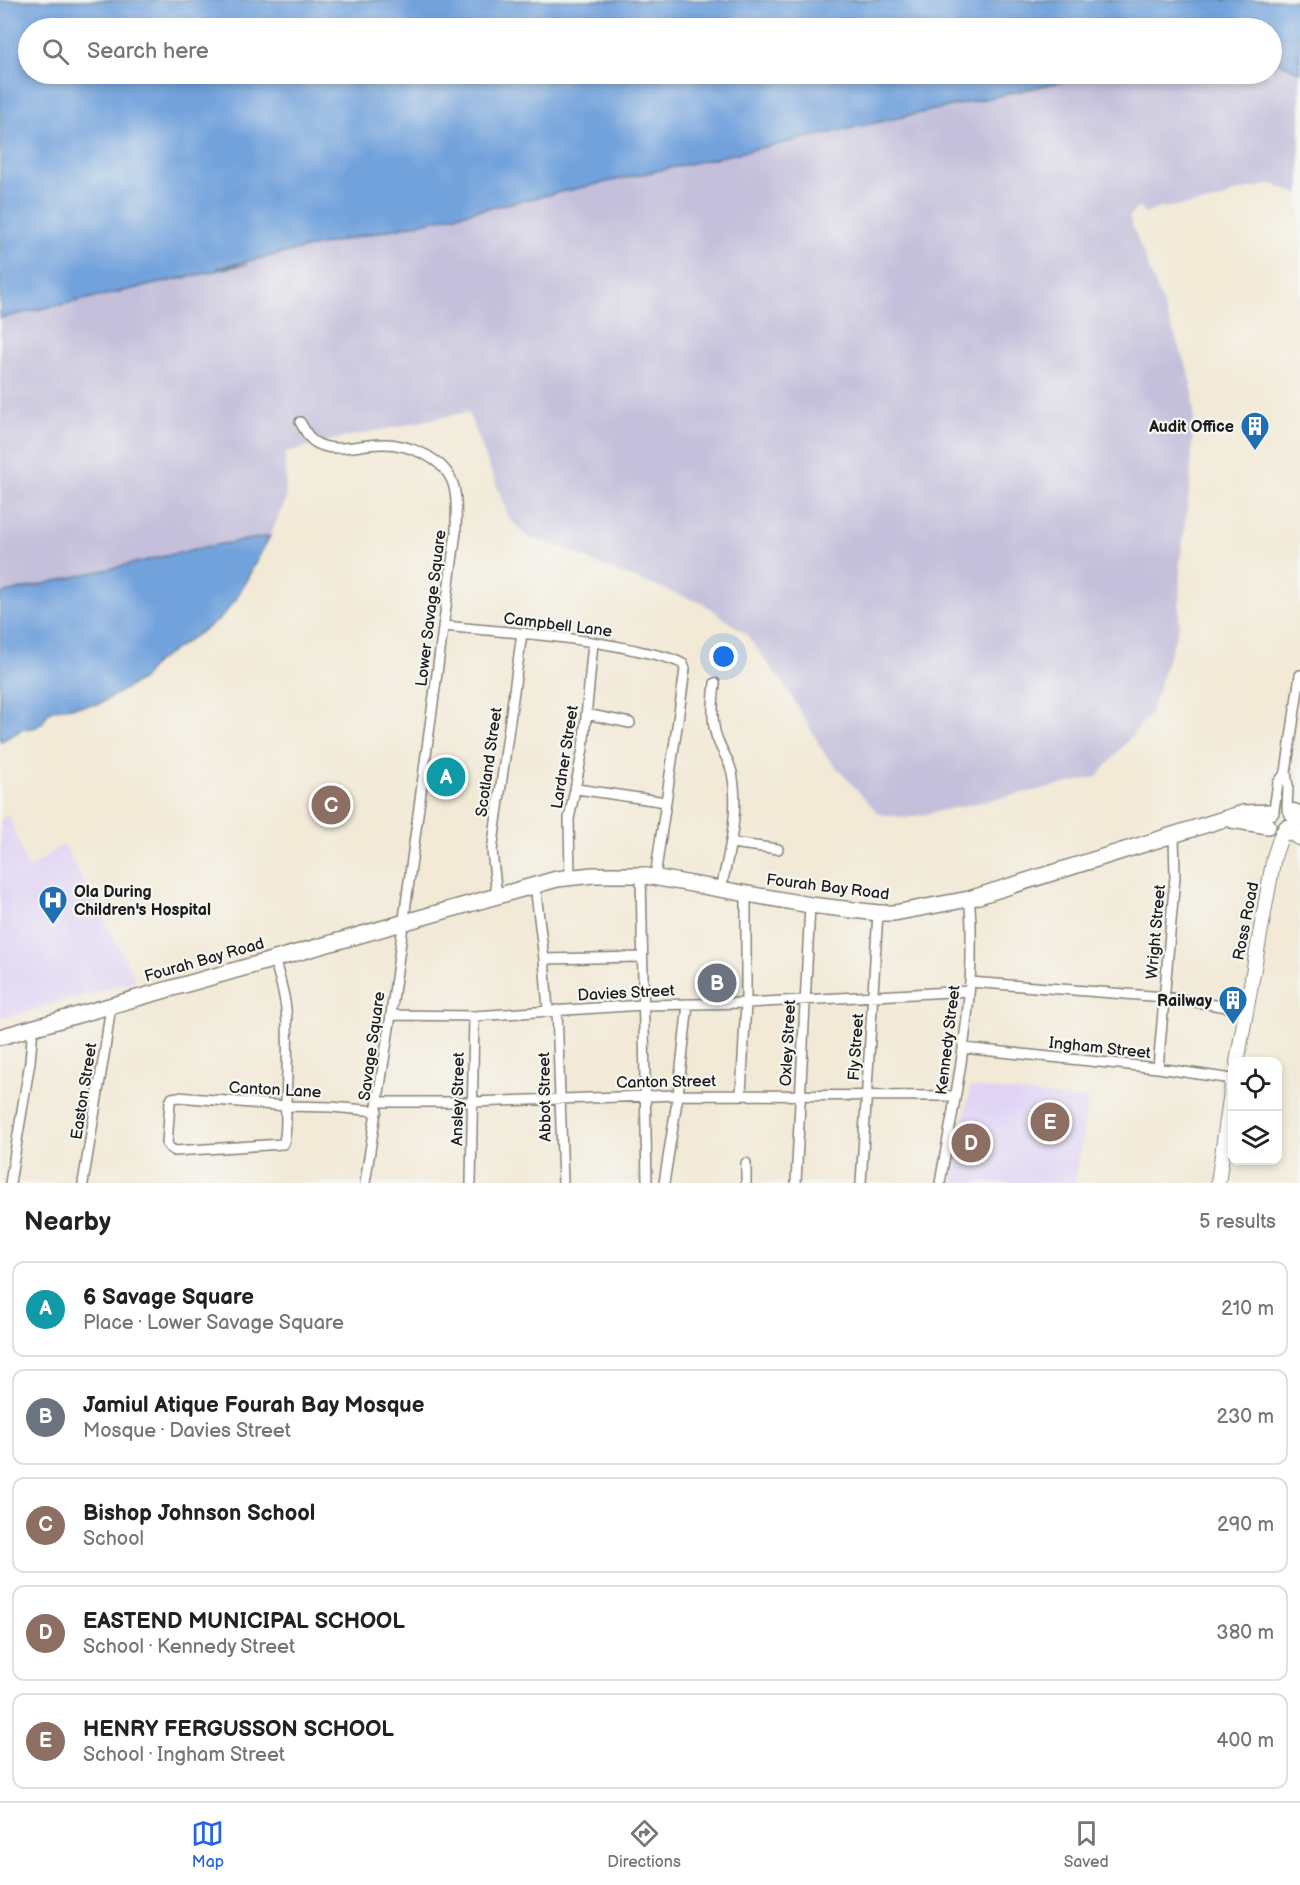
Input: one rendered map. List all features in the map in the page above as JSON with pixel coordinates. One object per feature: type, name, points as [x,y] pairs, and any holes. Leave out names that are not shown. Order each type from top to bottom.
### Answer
[{"type":"main road","name":"Fourah Bay Road","points":[[0,1028],[350,932],[570,877],[648,876],[878,914],[969,899],[1243,813],[1285,819]]},
{"type":"main road","name":"Ross Road","points":[[1237,1057],[1274,857],[1285,819]]},
{"type":"main road","name":"Fourah Bay Road","points":[[0,1037],[241,963],[274,958],[350,932]]},
{"type":"main road","points":[[1218,1183],[1229,1111]]},
{"type":"street","name":"Lower Savage Square","points":[[300,422],[312,441],[328,447],[340,448],[383,443],[407,447],[429,457],[445,471],[452,482],[455,496],[456,532],[408,918]]},
{"type":"street","name":"Campbell Lane","points":[[443,626],[522,633],[593,643],[668,658],[683,664],[685,669],[666,802]]},
{"type":"street","name":"Scotland Street","points":[[496,896],[492,851],[522,633]]},
{"type":"street","name":"Lardner Street","points":[[570,877],[569,819],[577,789],[593,643]]},
{"type":"street","points":[[1285,819],[1288,786],[1286,772],[1300,675]]},
{"type":"street","points":[[715,683],[713,725],[732,772],[734,796],[730,843],[721,889]]},
{"type":"street","points":[[586,714],[630,723]]},
{"type":"street","points":[[577,789],[666,802],[648,876],[642,957],[647,1098],[647,1183]]},
{"type":"street","name":"Wright Street","points":[[1158,1068],[1175,870],[1174,834]]},
{"type":"street","points":[[730,843],[778,849]]},
{"type":"street","name":"Abbot Street","points":[[535,885],[553,1010],[560,1099],[563,1183]]},
{"type":"street","points":[[741,1095],[746,1003],[746,893]]},
{"type":"street","name":"Kennedy Street","points":[[940,1183],[963,1048],[970,987],[969,899]]},
{"type":"street","name":"Oxley Street","points":[[796,1183],[810,904]]},
{"type":"street","name":"Fly Street","points":[[861,1183],[878,914]]},
{"type":"street","name":"Savage Square","points":[[365,1183],[408,918]]},
{"type":"street","points":[[544,959],[642,957]]},
{"type":"street","points":[[274,958],[283,992],[287,1028],[286,1106]]},
{"type":"street","name":"Davies Street","points":[[391,1015],[474,1016],[643,1005],[873,997],[970,987],[1164,997],[1246,1010]]},
{"type":"street","name":"Easton Street","points":[[83,1183],[111,1004]]},
{"type":"street","points":[[664,1183],[678,1095],[688,1004]]},
{"type":"street","name":"Ansley Street","points":[[471,1183],[474,1016]]},
{"type":"street","points":[[10,1183],[30,1062],[33,1027]]},
{"type":"street","name":"Ingham Street","points":[[963,1048],[1228,1077]]},
{"type":"street","name":"Canton Street","points":[[377,1106],[647,1098],[678,1095],[955,1096]]},
{"type":"street","name":"Canton Lane","points":[[286,1106],[283,1144],[175,1150],[167,1144],[172,1098],[286,1106],[377,1106]]},
{"type":"street","points":[[746,1163],[746,1183]]},
{"type":"shaded area","points":[[1282,64],[1300,72],[1300,195],[1273,184],[1235,192],[1219,200],[1204,203],[1161,208],[1144,213],[1141,207],[1129,217],[1187,367],[1193,393],[1194,414],[1190,484],[1180,563],[1179,626],[1150,714],[1097,777],[907,818],[879,814],[826,756],[787,689],[745,633],[704,604],[609,569],[566,549],[528,537],[510,520],[468,412],[337,439],[285,453],[286,499],[270,536],[204,547],[0,594],[0,318],[227,268],[197,272],[1052,84],[1282,84]]},
{"type":"shaded area","name":"Ola During Children's Hospital","points":[[8,814],[28,869],[64,844],[136,980],[0,1019],[0,821]]},
{"type":"shaded area","points":[[970,1087],[1088,1100],[1075,1183],[953,1183]]},
{"type":"water","points":[[0,0],[1300,0],[1300,72],[1282,64],[1282,18],[18,18],[18,84],[1052,84],[216,268],[247,264],[0,318]]},
{"type":"water","points":[[270,536],[236,599],[220,619],[155,663],[141,680],[99,704],[54,709],[36,727],[21,730],[0,742],[0,594],[204,547]]},
{"type":"place","name":"Audit Office","points":[[1255,452]]},
{"type":"place","name":"6 Savage Square","points":[[446,777]]},
{"type":"place","name":"Bishop Johnson School","points":[[331,805]]},
{"type":"place","name":"Ola During Children's Hospital","points":[[53,926]]},
{"type":"place","name":"Jamiul Atique Fourah Bay Mosque","points":[[717,983]]},
{"type":"place","name":"Railway","points":[[1233,1026]]},
{"type":"place","name":"HENRY FERGUSSON SCHOOL","points":[[1050,1122]]},
{"type":"place","name":"EASTEND MUNICIPAL SCHOOL","points":[[971,1143]]}]
